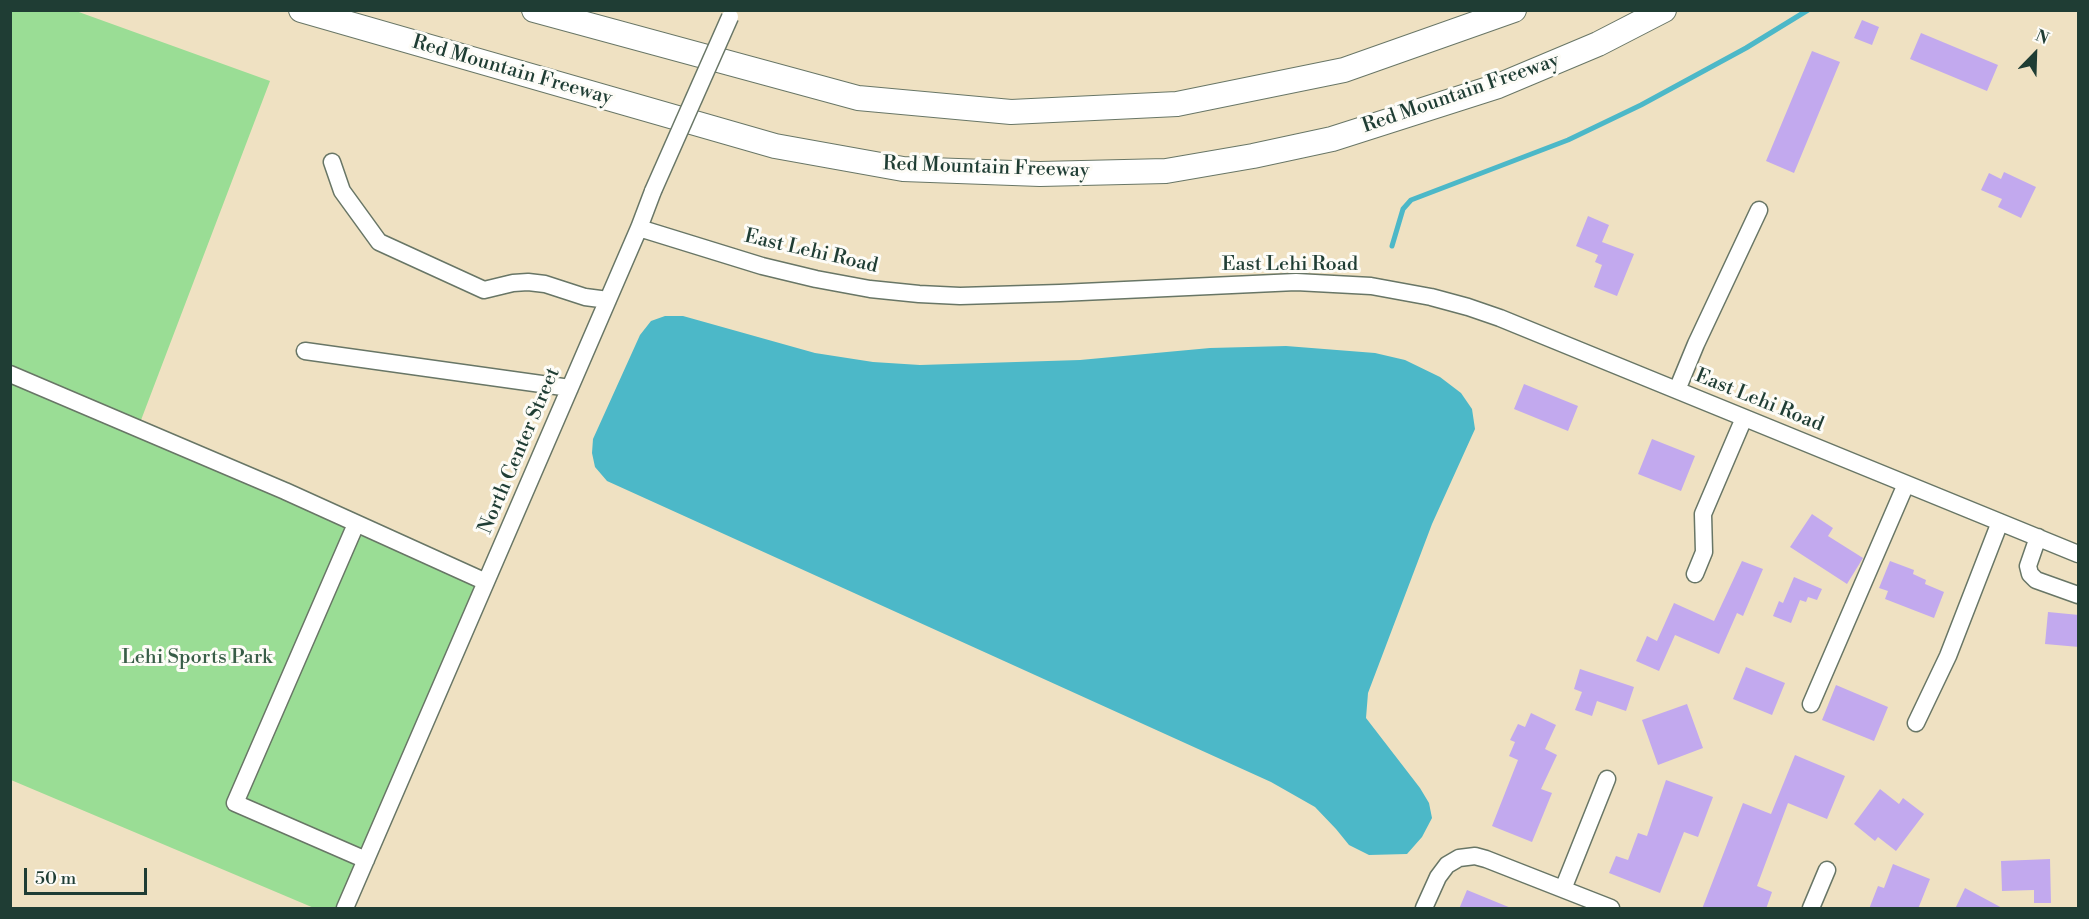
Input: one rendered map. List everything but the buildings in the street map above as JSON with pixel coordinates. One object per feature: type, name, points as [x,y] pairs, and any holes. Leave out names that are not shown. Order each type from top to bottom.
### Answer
[{"type":"highway","name":"Red Mountain Freeway","points":[[300,10],[775,146],[903,169],[1040,174],[1166,171],[1332,139],[1498,86],[1598,44],[1664,10]]},
{"type":"highway","points":[[534,10],[858,98],[1011,112],[1177,104],[1344,70],[1514,10]]},
{"type":"street","name":"North Center Street","points":[[345,909],[731,14]]},
{"type":"street","points":[[332,162],[342,191],[379,242],[484,290],[528,282],[545,284],[585,297],[608,300]]},
{"type":"street","points":[[1677,390],[1759,210]]},
{"type":"street","name":"East Lehi Road","points":[[639,228],[762,266],[816,279],[870,289],[919,294],[960,296],[1060,293],[1296,282],[1371,286],[1468,307],[2079,554]]},
{"type":"street","points":[[305,351],[570,388]]},
{"type":"street","points":[[10,374],[486,582]]},
{"type":"street","points":[[1695,574],[1704,552],[1703,514],[1744,418]]},
{"type":"street","points":[[1811,704],[1906,484]]},
{"type":"street","points":[[1916,723],[1948,656],[2000,522]]},
{"type":"street","points":[[356,524],[236,803],[366,860]]},
{"type":"street","points":[[2038,537],[2028,566],[2030,574],[2037,580],[2079,595]]},
{"type":"street","points":[[1563,889],[1607,779]]},
{"type":"street","points":[[1424,909],[1438,877],[1447,866],[1459,858],[1475,856],[1611,909]]},
{"type":"street","points":[[1811,909],[1827,870]]},
{"type":"green space","name":"Lehi Sports Park","points":[[10,11],[76,11],[270,81],[138,428],[486,582],[345,908],[314,908],[11,780]]},
{"type":"water","points":[[665,316],[683,316],[815,353],[873,362],[920,365],[1080,360],[1210,348],[1286,346],[1375,353],[1405,360],[1440,377],[1461,393],[1472,409],[1475,429],[1432,524],[1368,693],[1366,718],[1429,803],[1432,818],[1422,837],[1407,854],[1369,855],[1349,845],[1315,807],[1271,782],[607,481],[595,467],[592,453],[593,439],[640,335],[651,321]]},
{"type":"waterway","points":[[1392,246],[1403,209],[1411,200],[1568,140],[1641,105],[1746,48],[1808,10]]}]
